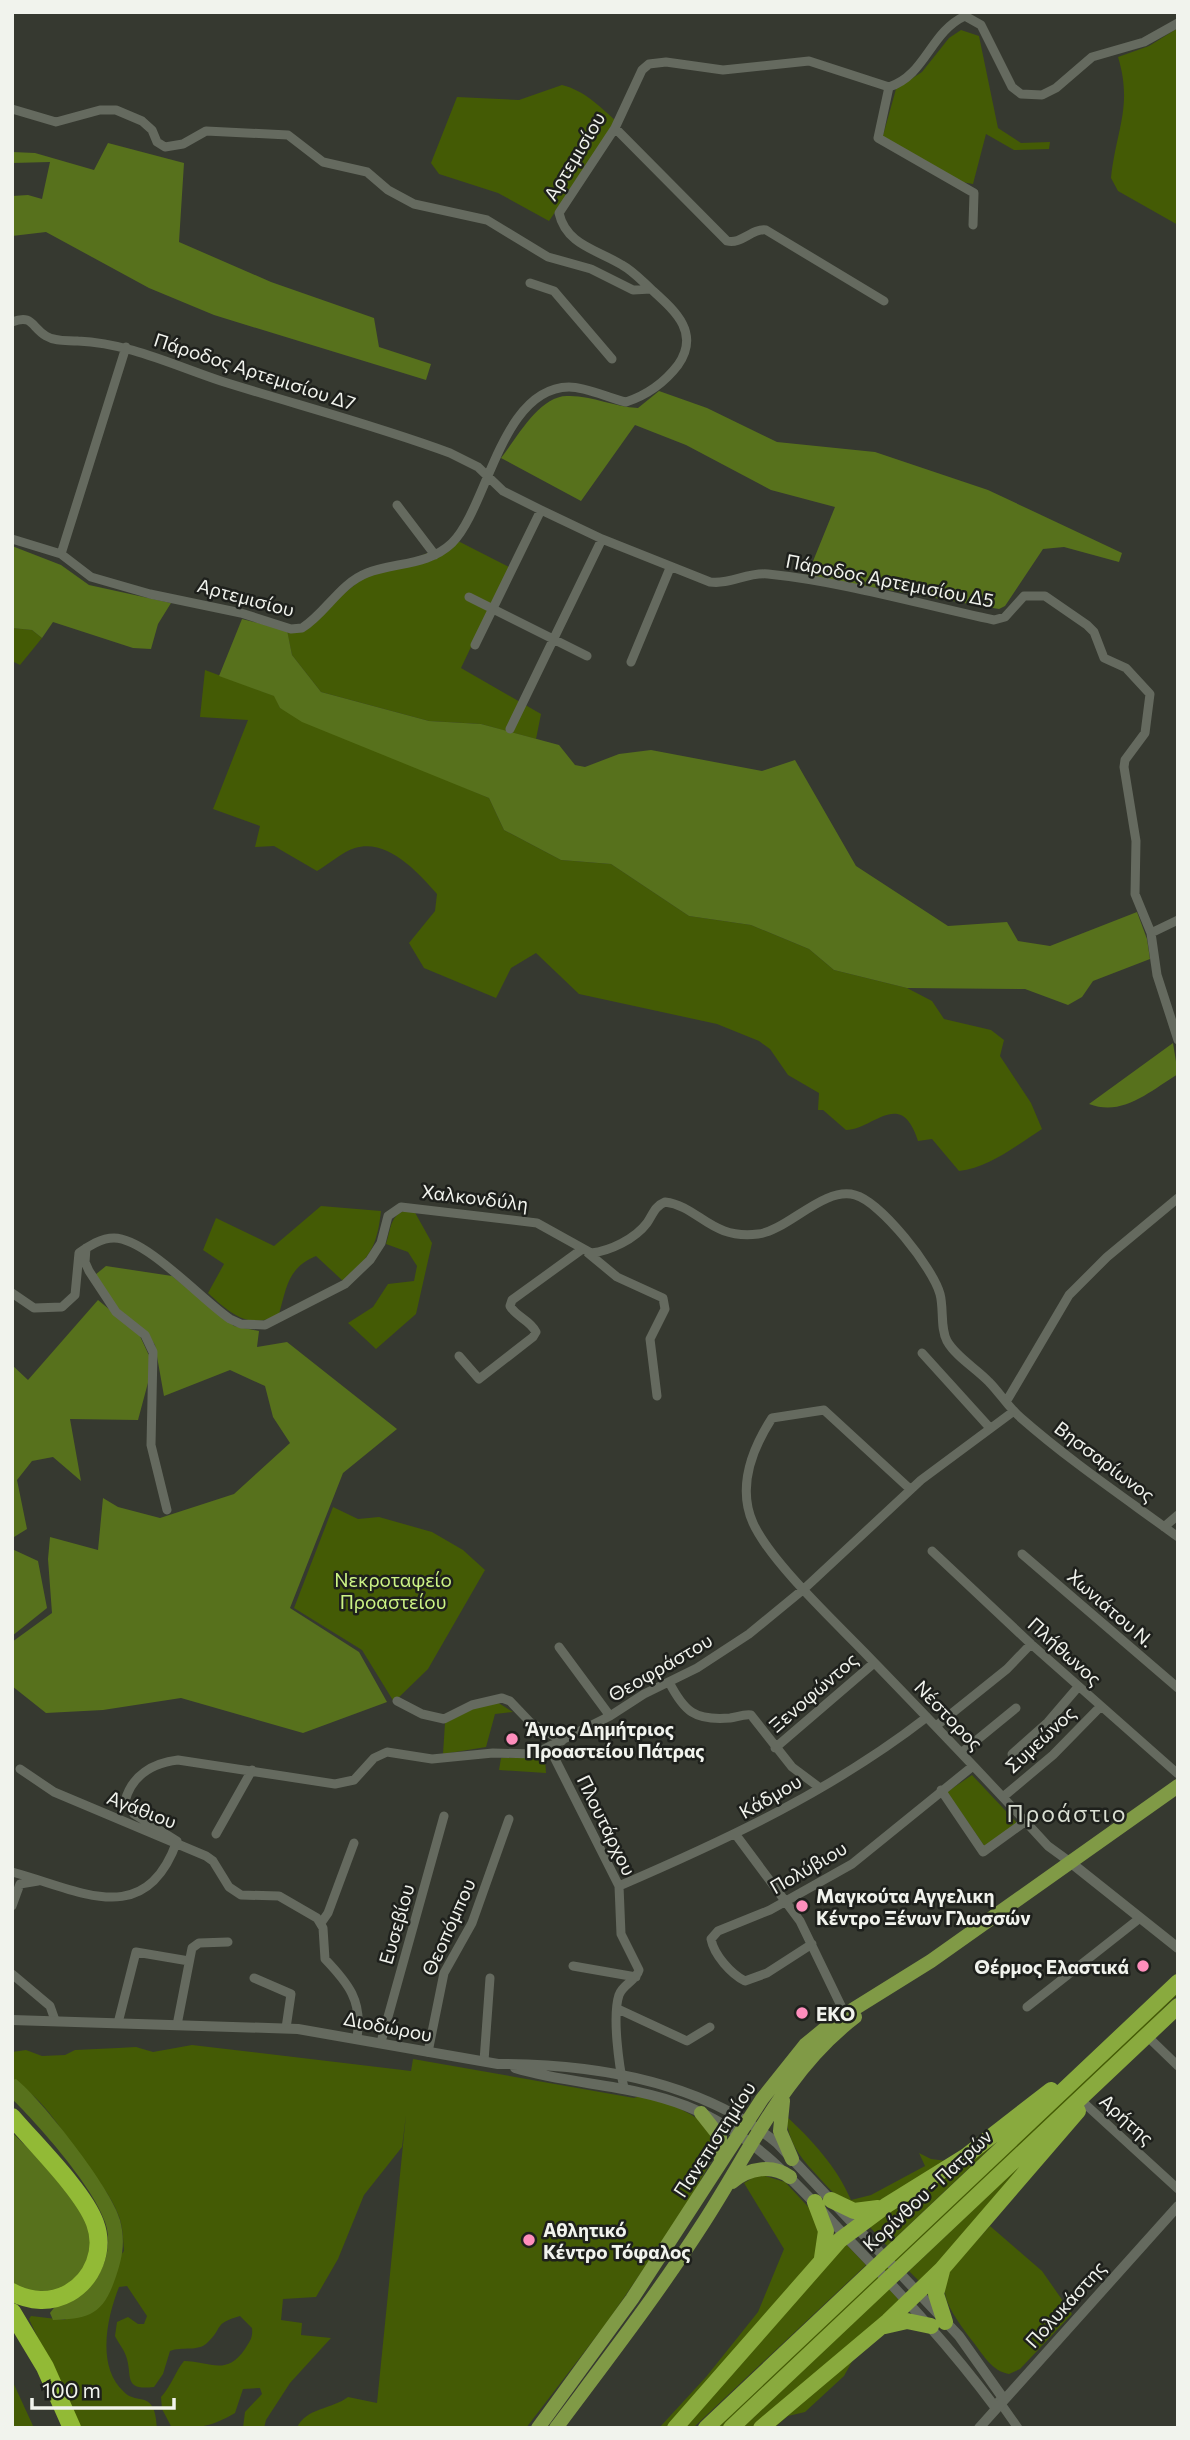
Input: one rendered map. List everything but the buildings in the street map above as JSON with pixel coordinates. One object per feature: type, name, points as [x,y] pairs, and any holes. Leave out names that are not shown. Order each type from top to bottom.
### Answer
[{"type":"highway","name":"Κορίνθου - Πατρών","points":[[706,2428],[1178,1982]]},
{"type":"highway","name":"Κορίνθου - Πατρών","points":[[731,2428],[1178,2006]]},
{"type":"highway","points":[[675,2428],[818,2263],[850,2231],[974,2151],[1038,2099],[1085,2067]]},
{"type":"highway","points":[[761,2428],[877,2331],[942,2269],[1084,2104],[1103,2076]]},
{"type":"highway","points":[[12,2117],[88,2209],[99,2238],[93,2268],[74,2290],[56,2299],[43,2301],[12,2292]]},
{"type":"highway","points":[[831,2200],[857,2211],[887,2205]]},
{"type":"highway","points":[[814,2202],[827,2231],[825,2252],[818,2263]]},
{"type":"highway","points":[[877,2331],[902,2321],[938,2324],[936,2294],[942,2269]]},
{"type":"highway","points":[[12,2312],[45,2367],[72,2428]]},
{"type":"highway","points":[[12,2323],[38,2369],[64,2428]]},
{"type":"main road","name":"Πανεπιστημίου","points":[[538,2428],[632,2299],[743,2127],[797,2053],[845,2014],[873,1999],[1178,1786]]},
{"type":"main road","name":"Πανεπιστημίου","points":[[556,2428],[645,2309],[728,2185],[787,2088],[818,2050],[873,1999]]},
{"type":"main road","points":[[787,2088],[779,2124],[784,2145],[793,2159]]},
{"type":"main road","points":[[701,2113],[720,2137],[721,2163]]},
{"type":"main road","points":[[728,2185],[746,2173],[762,2169],[777,2170],[790,2177]]},
{"type":"street","points":[[973,225],[974,193],[878,138],[889,87],[913,75],[944,29],[965,16],[981,25],[1012,88],[1031,95],[1055,88],[1092,57],[1144,42],[1178,23]]},
{"type":"street","name":"Αρτεμισίου","points":[[12,539],[61,554],[91,576],[150,594],[241,613],[295,630],[306,625],[358,577],[435,555],[457,537],[495,454],[521,416],[545,393],[571,387],[626,402],[659,385],[670,374],[685,349],[685,326],[677,312],[625,267],[583,246],[561,223],[560,208],[615,128],[642,70],[657,63],[723,69],[809,61],[889,87]]},
{"type":"street","points":[[12,109],[56,122],[116,110],[142,121],[152,130],[157,142],[165,147],[183,144],[197,133],[206,131],[288,135],[323,162],[367,173],[388,190],[414,204],[487,220],[548,257],[591,269],[633,290],[651,289]]},
{"type":"street","points":[[615,128],[727,240],[735,242],[759,229],[766,230],[884,301]]},
{"type":"street","points":[[530,283],[554,290],[612,359]]},
{"type":"street","name":"Πάροδος Αρτεμισίου Δ7","points":[[12,323],[24,317],[30,319],[44,335],[55,340],[106,342],[126,347],[220,380],[433,446],[474,465],[486,475]]},
{"type":"street","points":[[61,554],[126,347]]},
{"type":"street","name":"Πάροδος Αρτεμισίου Δ5","points":[[486,475],[503,491],[602,539],[670,568],[715,583],[754,573],[811,580],[994,620],[1005,617],[1024,596],[1041,594],[1087,625],[1094,632],[1104,658],[1126,668],[1150,694],[1145,733],[1125,760],[1124,767],[1136,841],[1135,894],[1151,933],[1157,975],[1178,1040]]},
{"type":"street","points":[[397,505],[435,555]]},
{"type":"street","points":[[475,645],[541,510]]},
{"type":"street","points":[[510,729],[602,539]]},
{"type":"street","points":[[631,662],[670,568]]},
{"type":"street","points":[[469,597],[587,656]]},
{"type":"street","points":[[1151,933],[1178,920]]},
{"type":"street","points":[[459,1356],[479,1379],[536,1332],[533,1326],[513,1311],[510,1306],[512,1300],[584,1251],[606,1250],[628,1239],[645,1226],[657,1207],[665,1202],[726,1233],[753,1235],[771,1231],[834,1197],[855,1195],[876,1208],[908,1244],[938,1289],[947,1341],[1014,1411]]},
{"type":"street","points":[[1006,1402],[1069,1295],[1107,1257],[1178,1198]]},
{"type":"street","name":"Χαλκονδύλη","points":[[86,1248],[107,1239],[129,1242],[152,1255],[218,1311],[241,1324],[253,1326],[265,1325],[355,1277],[377,1251],[388,1216],[401,1207],[537,1223],[584,1251],[617,1277],[663,1298],[665,1309],[650,1339],[657,1396]]},
{"type":"street","points":[[12,1293],[23,1303],[41,1310],[69,1303],[76,1287],[79,1253],[86,1248],[89,1271],[116,1312],[145,1335],[153,1352],[151,1445],[167,1510]]},
{"type":"street","points":[[922,1353],[990,1428]]},
{"type":"street","name":"Νέστορος","points":[[910,1489],[827,1410],[772,1418],[755,1443],[746,1480],[753,1522],[771,1550],[1048,1846],[1070,1862]]},
{"type":"street","name":"Θεοφράστου","points":[[177,1841],[134,1814],[125,1801],[128,1790],[140,1774],[165,1761],[178,1760],[308,1781],[342,1783],[357,1777],[374,1758],[387,1752],[440,1759],[493,1753],[534,1754],[562,1741],[610,1716],[748,1634],[805,1588],[910,1489],[1014,1411]]},
{"type":"street","name":"Βησσαρίωνος","points":[[1014,1411],[1178,1537]]},
{"type":"street","points":[[1164,1527],[1178,1515]]},
{"type":"street","name":"Πλήθωνος","points":[[932,1551],[1031,1644],[1178,1774]]},
{"type":"street","name":"Χωνιάτου Ν.","points":[[1022,1554],[1178,1688]]},
{"type":"street","points":[[936,1726],[1007,1670],[1031,1644]]},
{"type":"street","points":[[559,1647],[610,1716]]},
{"type":"street","name":"Ξενοφώντος","points":[[775,1748],[874,1662]]},
{"type":"street","points":[[669,1682],[683,1708],[690,1713],[719,1718],[751,1714],[792,1767],[820,1788]]},
{"type":"street","points":[[1012,1754],[1048,1722],[1078,1686]]},
{"type":"street","points":[[397,1701],[422,1714],[444,1719],[472,1705],[502,1698],[510,1701],[534,1724],[562,1741]]},
{"type":"street","name":"Συμεώνος","points":[[1003,1797],[1053,1755],[1101,1706]]},
{"type":"street","points":[[961,1753],[1016,1708]]},
{"type":"street","name":"Κάδμου","points":[[619,1886],[737,1836],[888,1748],[927,1717]]},
{"type":"street","name":"Πλουτάρχου","points":[[549,1747],[619,1886],[620,1930],[638,1967],[636,1977]]},
{"type":"street","name":"Πολύβιου","points":[[812,1944],[767,1973],[745,1981],[737,1976],[713,1948],[712,1935],[770,1910],[785,1899],[852,1864],[973,1766]]},
{"type":"street","name":"Αγάθιου","points":[[20,1769],[54,1793],[108,1817],[177,1841],[213,1861],[229,1887],[240,1895],[281,1897],[321,1923]]},
{"type":"street","points":[[216,1834],[252,1770]]},
{"type":"street","points":[[941,1790],[983,1852],[1026,1822]]},
{"type":"street","name":"Ευσεβίου","points":[[381,2042],[444,1816]]},
{"type":"street","name":"Θεοπόμπου","points":[[428,2052],[444,1973],[476,1913],[509,1819]]},
{"type":"street","points":[[737,1836],[785,1899],[812,1944],[845,2014]]},
{"type":"street","points":[[12,1872],[109,1900],[130,1897],[145,1890],[160,1876],[169,1863],[177,1841]]},
{"type":"street","points":[[354,1843],[328,1913],[321,1923],[325,1959],[345,1979],[355,1998],[359,2013],[357,2037]]},
{"type":"street","points":[[1070,1862],[1178,1948]]},
{"type":"street","points":[[12,1906],[20,1884],[39,1880]]},
{"type":"street","points":[[1027,2007],[1140,1918]]},
{"type":"street","points":[[177,2025],[189,1961],[195,1945],[228,1942]]},
{"type":"street","points":[[118,2023],[136,1952],[189,1961]]},
{"type":"street","points":[[573,1966],[636,1977]]},
{"type":"street","points":[[12,1974],[52,2007],[55,2020]]},
{"type":"street","points":[[624,2088],[617,2050],[618,2009],[621,1991],[636,1977]]},
{"type":"street","points":[[254,1978],[291,1994],[286,2028]]},
{"type":"street","points":[[484,2061],[490,1978]]},
{"type":"street","points":[[618,2009],[687,2040],[710,2027]]},
{"type":"street","name":"Διοδώρου","points":[[12,2020],[286,2028],[357,2037],[498,2064],[524,2064],[621,2076],[685,2092],[743,2127]]},
{"type":"street","points":[[1147,2036],[1178,2066]]},
{"type":"street","points":[[498,2064],[668,2099],[743,2127],[793,2159],[831,2200],[850,2231]]},
{"type":"street","name":"Αρήτης","points":[[1084,2104],[1178,2189]]},
{"type":"street","points":[[757,2136],[814,2202],[850,2231],[989,2377],[999,2402]]},
{"type":"street","name":"Πολυκάστης","points":[[979,2428],[999,2402],[1178,2206]]},
{"type":"street","points":[[938,2324],[1018,2428]]},
{"type":"street","points":[[989,2377],[1017,2382]]},
{"type":"green space","points":[[1178,28],[1178,225],[1118,191],[1111,178],[1124,104],[1118,57],[1149,46]]},
{"type":"green space","points":[[961,30],[979,36],[998,128],[1021,143],[1050,142],[1049,149],[1014,150],[986,134],[973,184],[962,182],[882,139],[896,89],[922,72],[949,38]]},
{"type":"green space","points":[[562,85],[584,95],[616,121],[549,221],[498,193],[439,174],[431,163],[457,97],[519,100]]},
{"type":"green space","points":[[108,143],[184,163],[179,242],[271,282],[374,318],[379,347],[431,364],[426,380],[214,315],[149,288],[46,232],[12,236],[12,196],[28,195],[42,199],[50,162],[12,163],[12,152],[35,153],[94,170]]},
{"type":"green space","points":[[659,391],[707,408],[777,442],[875,452],[988,490],[1122,553],[1119,562],[1064,547],[1043,549],[1005,606],[999,609],[807,576],[835,507],[771,490],[686,445],[635,425],[581,501],[501,458],[538,410],[557,398],[576,396],[638,408]]},
{"type":"green space","points":[[458,541],[509,567],[461,668],[541,714],[536,739],[481,724],[429,721],[321,692],[292,655],[287,631],[296,632],[362,579]]},
{"type":"green space","points":[[12,546],[61,565],[89,585],[171,603],[158,624],[151,649],[133,648],[53,622],[42,638],[32,630],[12,628]]},
{"type":"green space","points":[[242,619],[287,630],[292,655],[321,692],[429,721],[481,724],[559,745],[575,765],[585,767],[619,754],[651,750],[762,771],[795,760],[856,866],[948,926],[1007,922],[1018,941],[1050,946],[1137,912],[1147,939],[1150,959],[1093,981],[1082,997],[1068,1005],[1025,989],[907,988],[834,970],[809,949],[751,925],[689,916],[611,864],[561,860],[504,830],[489,798],[302,722],[280,708],[274,696],[219,676]]},
{"type":"green space","points":[[12,628],[32,630],[42,638],[20,665],[12,661]]},
{"type":"green space","points":[[205,670],[275,696],[280,708],[489,798],[504,830],[561,860],[611,864],[689,916],[751,925],[809,949],[834,970],[907,988],[932,1001],[944,1019],[991,1030],[1004,1040],[1000,1056],[1031,1103],[1042,1129],[992,1161],[959,1171],[932,1139],[918,1141],[911,1125],[903,1116],[886,1115],[846,1130],[823,1110],[818,1110],[819,1093],[788,1075],[770,1049],[759,1041],[717,1024],[579,994],[536,953],[511,968],[496,998],[424,968],[409,943],[435,911],[437,894],[401,859],[390,852],[367,846],[340,855],[317,871],[274,846],[255,847],[260,826],[213,809],[248,720],[200,717]]},
{"type":"green space","points":[[1173,1043],[1178,1074],[1125,1105],[1101,1107],[1089,1104]]},
{"type":"green space","points":[[321,1206],[381,1211],[371,1251],[343,1281],[316,1256],[294,1272],[279,1314],[258,1321],[232,1313],[208,1293],[224,1264],[203,1250],[216,1218],[274,1246]]},
{"type":"green space","points":[[413,1209],[432,1243],[416,1314],[376,1349],[348,1323],[373,1307],[388,1284],[414,1281],[417,1266],[408,1252],[386,1244],[396,1216]]},
{"type":"green space","points":[[106,1266],[172,1276],[234,1326],[259,1331],[257,1347],[287,1342],[397,1429],[343,1473],[290,1608],[359,1652],[387,1702],[303,1733],[181,1698],[103,1710],[46,1713],[12,1686],[12,1642],[52,1613],[48,1559],[50,1537],[98,1550],[103,1498],[118,1507],[160,1518],[234,1494],[290,1443],[273,1417],[265,1386],[230,1370],[164,1396],[155,1345],[147,1333],[117,1309],[95,1275]]},
{"type":"green space","points":[[98,1300],[139,1334],[153,1364],[138,1420],[70,1419],[81,1481],[53,1457],[32,1461],[17,1480],[27,1529],[14,1537],[12,1365],[28,1380]]},
{"type":"green space","name":"Νεκροταφείο Προαστείου","points":[[333,1507],[358,1519],[379,1517],[432,1532],[463,1550],[485,1570],[428,1669],[394,1702],[362,1650],[294,1608]]},
{"type":"green space","points":[[12,1549],[38,1561],[47,1608],[12,1636]]},
{"type":"green space","points":[[497,1702],[513,1712],[495,1714],[486,1747],[443,1754],[445,1723],[474,1708]]},
{"type":"green space","points":[[501,1758],[545,1758],[546,1773],[499,1770]]},
{"type":"green space","points":[[972,1775],[1018,1824],[985,1847],[947,1792]]},
{"type":"green space","points":[[1178,1990],[1178,1994],[1127,2045],[722,2428],[715,2428]]},
{"type":"green space","points":[[192,2045],[411,2071],[413,2059],[634,2098],[652,2098],[687,2112],[713,2130],[714,2156],[685,2208],[608,2321],[526,2428],[297,2428],[306,2416],[348,2397],[377,2403],[406,2115],[402,2147],[364,2195],[338,2259],[316,2297],[283,2299],[281,2320],[302,2323],[301,2335],[331,2338],[290,2383],[266,2420],[264,2428],[243,2428],[245,2412],[262,2394],[260,2388],[243,2389],[235,2413],[219,2421],[197,2427],[172,2428],[162,2409],[161,2397],[184,2361],[217,2365],[231,2363],[248,2344],[252,2337],[252,2328],[240,2316],[225,2321],[203,2346],[170,2351],[163,2374],[154,2387],[137,2387],[131,2380],[126,2356],[115,2336],[117,2322],[128,2317],[138,2324],[144,2324],[147,2316],[127,2286],[119,2287],[111,2313],[106,2341],[107,2356],[115,2382],[124,2392],[145,2400],[153,2407],[157,2428],[80,2428],[29,2319],[31,2316],[65,2320],[124,2251],[122,2227],[108,2194],[53,2118],[35,2097],[12,2080],[12,2052],[26,2050],[42,2056],[65,2055],[75,2050],[136,2047],[153,2052]]},
{"type":"green space","points":[[16,2079],[75,2146],[104,2188],[120,2220],[122,2251],[114,2282],[98,2309],[84,2317],[53,2320],[50,2313],[61,2302],[88,2286],[99,2274],[108,2249],[105,2222],[78,2175],[12,2099],[12,2080]]},
{"type":"green space","points":[[786,2116],[823,2155],[839,2176],[851,2200],[871,2195],[925,2166],[919,2153],[931,2159],[947,2161],[890,2197],[866,2205],[856,2205],[833,2192],[803,2159],[792,2140]]},
{"type":"green space","points":[[12,2132],[68,2191],[89,2227],[93,2245],[90,2261],[69,2285],[54,2292],[38,2292],[12,2285]]},
{"type":"green space","points":[[1005,2134],[887,2246],[868,2225]]},
{"type":"green space","points":[[1033,2153],[921,2283],[909,2271]]},
{"type":"green space","points":[[759,2174],[785,2182],[813,2212],[820,2236],[814,2259],[667,2428],[659,2428],[706,2377],[758,2312],[784,2249],[744,2183]]},
{"type":"green space","points":[[990,2226],[1042,2271],[1072,2314],[1020,2369],[1009,2374],[998,2370],[985,2358],[949,2306],[945,2292],[951,2270]]},
{"type":"green space","points":[[844,2242],[866,2265],[693,2428],[683,2428]]},
{"type":"green space","points":[[889,2289],[902,2303],[752,2428],[742,2428]]},
{"type":"green space","points":[[855,2356],[844,2376],[805,2412],[788,2416],[774,2428],[768,2428]]},
{"type":"green space","points":[[12,2380],[34,2428],[12,2428]]},
{"type":"place","name":"Άγιος Δημήτριος Προαστείου Πάτρας","points":[[512,1739]]},
{"type":"place","name":"Μαγκούτα Αγγελικη Κέντρο Ξένων Γλωσσών","points":[[802,1906]]},
{"type":"place","name":"Θέρμος Ελαστικά","points":[[1143,1966]]},
{"type":"place","name":"EKO","points":[[802,2013]]},
{"type":"place","name":"Αθλητικό Κέντρο Τόφαλος","points":[[529,2240]]},
{"type":"district","name":"Προάστιο","points":[[1067,1813]]}]
